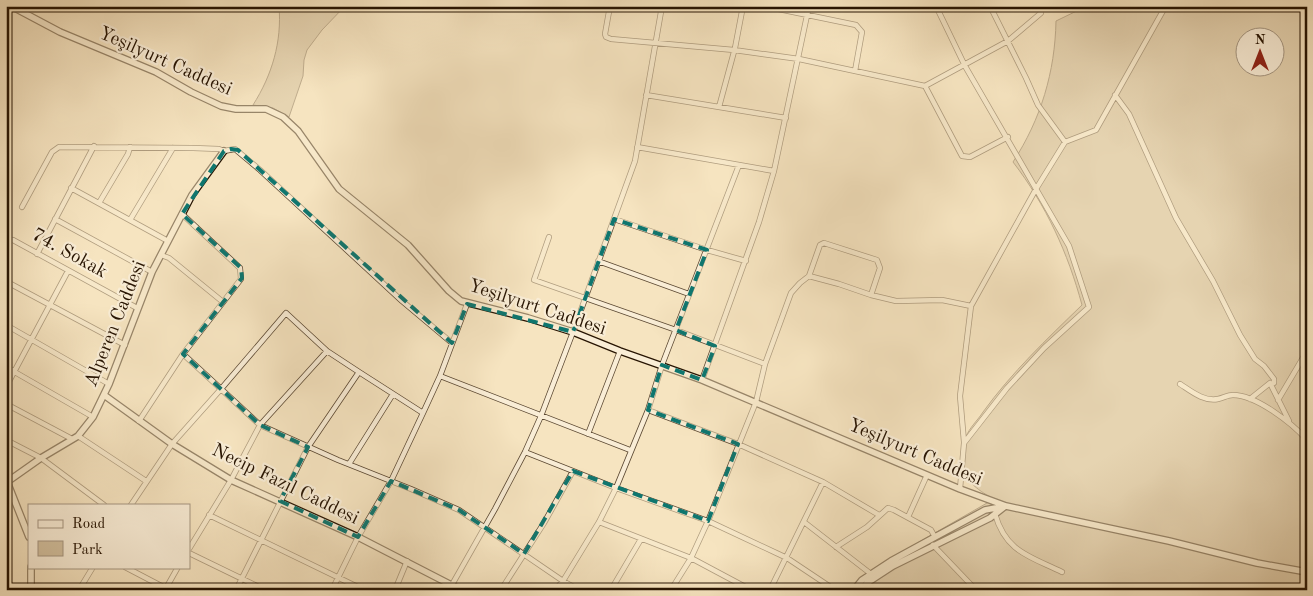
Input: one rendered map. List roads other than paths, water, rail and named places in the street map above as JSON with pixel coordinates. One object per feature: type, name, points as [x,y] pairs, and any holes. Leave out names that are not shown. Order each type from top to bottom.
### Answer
[{"type":"street","name":"Yeşilyurt Caddesi","points":[[11,6],[60,32],[156,72],[221,106],[236,109],[266,109],[283,117],[298,131],[339,189],[408,245],[461,302],[528,318],[573,332],[662,365],[756,402],[960,489],[1006,506],[1169,541],[1257,564],[1307,572]]},
{"type":"street","points":[[610,6],[605,34],[606,37],[611,39],[734,50],[798,59],[925,86],[966,66],[1008,41],[1041,13],[1041,6]]},
{"type":"street","points":[[451,587],[525,452],[573,332],[635,161],[662,6]]},
{"type":"street","points":[[718,107],[734,50],[743,6]]},
{"type":"street","points":[[764,6],[856,25],[862,32],[855,71]]},
{"type":"street","points":[[702,380],[746,261],[774,171],[809,6]]},
{"type":"street","points":[[936,6],[966,66],[1069,246],[1089,307],[1044,348],[1007,388],[964,443]]},
{"type":"street","points":[[990,6],[1038,105],[1065,142]]},
{"type":"street","points":[[960,489],[964,443],[960,396],[971,306],[1036,189],[1065,142],[1096,130],[1164,9]]},
{"type":"street","points":[[925,86],[962,156],[970,157],[1008,137]]},
{"type":"street","points":[[646,95],[786,118]]},
{"type":"street","points":[[1115,96],[1129,114],[1176,218],[1213,281],[1240,335],[1256,359],[1264,366],[1274,380],[1271,386]]},
{"type":"street","points":[[22,207],[54,150],[62,146],[219,149],[224,152],[231,149],[238,150],[373,274],[452,343]]},
{"type":"street","points":[[37,254],[94,146]]},
{"type":"street","points":[[99,203],[128,154],[130,147]]},
{"type":"street","points":[[637,147],[774,171]]},
{"type":"street","points":[[130,220],[173,148]]},
{"type":"street","name":"Alperen Caddesi","points":[[7,480],[78,436],[93,416],[125,345],[137,308],[152,272],[192,195],[224,152]]},
{"type":"street","points":[[555,590],[563,581],[599,522],[616,488],[648,410],[662,365],[739,165]]},
{"type":"street","points":[[71,188],[168,241]]},
{"type":"street","points":[[139,420],[183,354],[241,279],[241,270],[182,214]]},
{"type":"street","points":[[55,219],[152,272]]},
{"type":"street","points":[[614,219],[746,261]]},
{"type":"street","points":[[549,237],[534,280],[676,330],[765,364]]},
{"type":"street","name":"74. Sokak","points":[[13,240],[137,308]]},
{"type":"street","points":[[680,590],[672,588],[690,558],[708,521],[756,402],[765,364],[792,293],[809,276],[820,244],[824,243],[877,260],[880,268],[871,296]]},
{"type":"street","points":[[161,255],[169,258],[224,302]]},
{"type":"street","points":[[598,261],[689,294]]},
{"type":"street","points":[[6,387],[68,271]]},
{"type":"street","points":[[809,276],[839,284],[871,296],[896,301],[942,300],[971,306]]},
{"type":"street","points":[[7,282],[125,345]]},
{"type":"street","points":[[332,590],[358,537],[391,481],[440,376],[468,304]]},
{"type":"street","points":[[132,504],[172,444],[286,313],[327,351],[423,413]]},
{"type":"street","points":[[6,325],[109,384]]},
{"type":"street","points":[[190,549],[231,480],[260,425],[327,351]]},
{"type":"street","points":[[588,434],[620,351]]},
{"type":"street","points":[[1278,400],[1307,351]]},
{"type":"street","points":[[183,354],[260,425],[459,510],[579,590]]},
{"type":"street","points":[[6,368],[93,416]]},
{"type":"street","points":[[236,590],[308,447],[359,372]]},
{"type":"street","points":[[440,376],[630,450]]},
{"type":"street","points":[[1250,398],[1270,383],[1289,422]]},
{"type":"street","points":[[1180,384],[1202,398],[1216,400],[1232,395],[1250,398],[1289,422],[1307,440]]},
{"type":"street","points":[[349,464],[393,394]]},
{"type":"street","name":"Necip Fazıl Caddesi","points":[[104,395],[172,444],[231,480],[358,537],[407,561],[451,587],[461,590]]},
{"type":"street","points":[[6,404],[72,440]]},
{"type":"street","points":[[648,410],[738,444],[823,482],[879,515]]},
{"type":"street","points":[[78,436],[146,481]]},
{"type":"street","points":[[6,440],[41,458],[103,504]]},
{"type":"street","points":[[525,452],[616,488],[708,521],[787,558],[835,590]]},
{"type":"street","points":[[501,590],[544,523],[573,471]]},
{"type":"street","points":[[908,517],[927,475]]},
{"type":"street","points":[[7,480],[28,534]]},
{"type":"street","points":[[770,590],[823,482]]},
{"type":"street","points":[[861,590],[867,583],[893,566],[995,514],[1006,506]]},
{"type":"street","points":[[854,590],[862,580],[871,574],[936,537],[985,510],[1006,506]]},
{"type":"street","points":[[836,547],[867,527],[886,509],[890,508],[931,530],[936,537]]},
{"type":"street","points":[[995,514],[1003,534],[1013,546],[1062,572]]},
{"type":"street","points":[[209,515],[364,590]]},
{"type":"street","points":[[599,522],[690,558],[751,590]]},
{"type":"street","points":[[804,522],[871,574]]},
{"type":"street","points":[[611,590],[641,539]]},
{"type":"street","points":[[933,546],[976,590]]},
{"type":"street","points":[[190,552],[264,590]]},
{"type":"street","points":[[394,590],[407,561]]},
{"type":"street","points":[[31,568],[31,590]]},
{"type":"street","points":[[79,590],[92,568]]},
{"type":"street","points":[[127,568],[166,589],[177,568]]},
{"type":"street","points":[[83,584],[90,590]]}]
